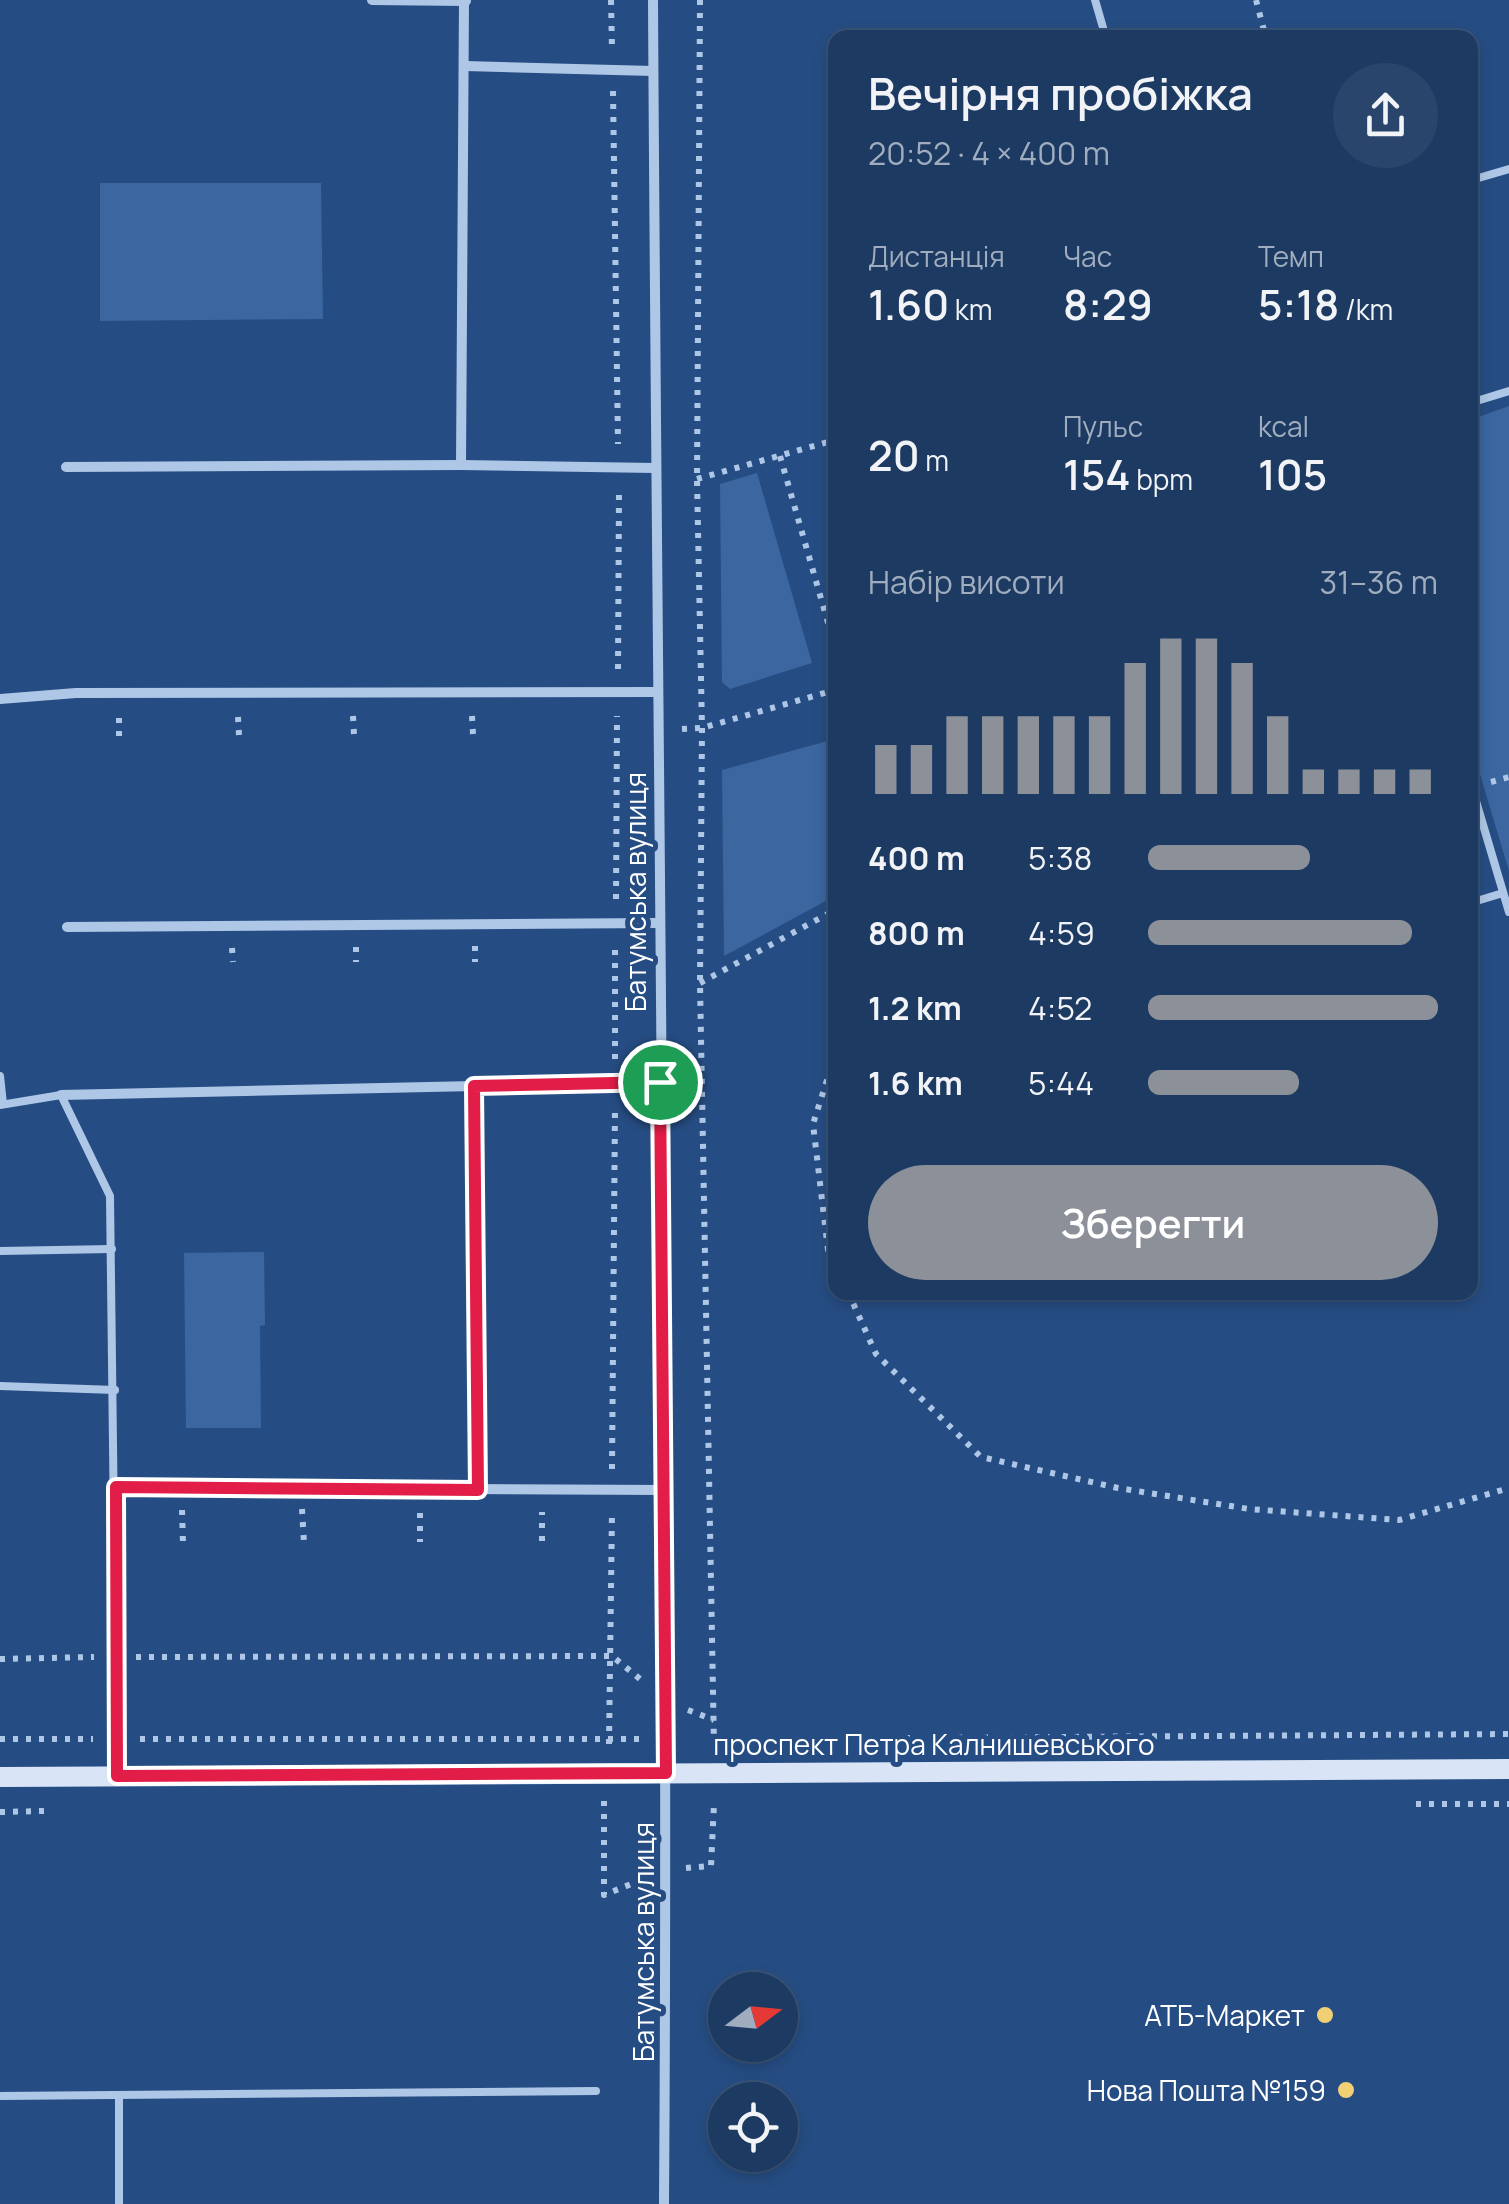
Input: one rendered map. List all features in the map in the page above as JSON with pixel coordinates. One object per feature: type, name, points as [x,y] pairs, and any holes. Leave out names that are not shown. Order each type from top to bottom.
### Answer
[{"type":"street","points":[[372,0],[465,0],[461,465]]},
{"type":"street","name":"Батумська вулиця","points":[[653,0],[666,1773],[664,2204]]},
{"type":"street","points":[[465,66],[653,70]]},
{"type":"street","points":[[66,467],[655,468]]},
{"type":"street","points":[[0,699],[76,693],[656,692]]},
{"type":"street","points":[[67,927],[658,923]]},
{"type":"street","points":[[61,1095],[660,1082]]},
{"type":"street","points":[[474,1086],[478,1490]]},
{"type":"street","points":[[116,1487],[664,1490]]},
{"type":"street","name":"проспект Петра Калнишевського","points":[[0,1777],[1509,1769]]},
{"type":"lane","points":[[1096,0],[1104,30]]},
{"type":"lane","points":[[1478,178],[1509,169]]},
{"type":"lane","points":[[1478,401],[1509,391]]},
{"type":"lane","points":[[1478,808],[1509,912]]},
{"type":"lane","points":[[1478,901],[1503,893]]},
{"type":"lane","points":[[0,1076],[2,1104],[61,1095],[110,1196],[117,1776]]},
{"type":"lane","points":[[0,1251],[112,1250]]},
{"type":"lane","points":[[0,1386],[114,1390]]},
{"type":"lane","points":[[0,2096],[596,2091]]},
{"type":"lane","points":[[119,2096],[120,2204]]},
{"type":"path","points":[[700,0],[700,984],[714,1720]]},
{"type":"path","points":[[1256,0],[1264,30]]},
{"type":"path","points":[[697,480],[828,442]]},
{"type":"path","points":[[780,456],[828,623]]},
{"type":"path","points":[[657,730],[702,728],[828,692]]},
{"type":"path","points":[[700,984],[828,914]]},
{"type":"path","points":[[828,1077],[813,1124],[828,1250]]},
{"type":"path","points":[[852,1300],[876,1354],[980,1457],[1118,1488],[1249,1510],[1399,1520],[1509,1488]]},
{"type":"path","points":[[0,1658],[612,1656]]},
{"type":"path","points":[[893,1738],[1509,1734]]},
{"type":"path","points":[[0,1739],[714,1739]]},
{"type":"shaded area","points":[[100,183],[321,183],[323,319],[100,321]]},
{"type":"shaded area","points":[[1509,406],[1509,871],[1478,768],[1478,417]]},
{"type":"shaded area","points":[[757,473],[812,663],[730,689],[722,682],[720,484]]},
{"type":"shaded area","points":[[828,741],[828,900],[724,956],[722,770]]},
{"type":"shaded area","points":[[264,1252],[261,1428],[186,1428],[184,1253]]},
{"type":"place","name":"АТБ-Маркет","points":[[1325,2015]]},
{"type":"place","name":"Нова Пошта №159","points":[[1346,2090]]},
{"type":"route","points":[[660,1082],[666,1773],[117,1776],[116,1487],[478,1490],[474,1086],[660,1082]]}]
